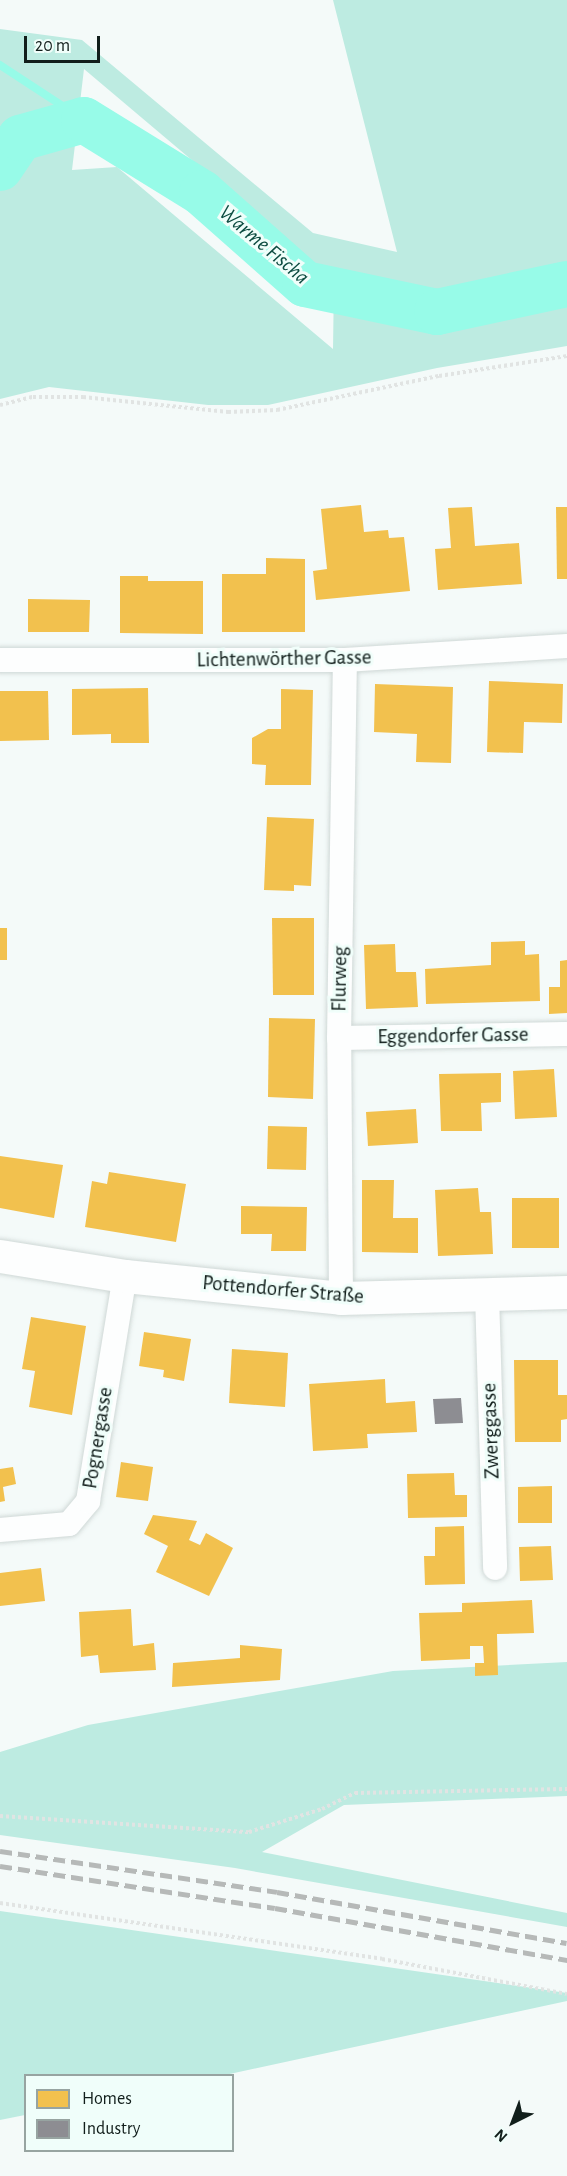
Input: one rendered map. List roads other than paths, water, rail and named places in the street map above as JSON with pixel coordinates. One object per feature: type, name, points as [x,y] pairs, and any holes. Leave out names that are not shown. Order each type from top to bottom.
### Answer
[{"type":"main road","name":"Pottendorfer Straße","points":[[0,1256],[125,1276],[341,1298],[567,1292]]},
{"type":"street","name":"Lichtenwörther Gasse","points":[[0,660],[345,660],[567,646]]},
{"type":"street","name":"Flurweg","points":[[341,1298],[339,1038],[345,660]]},
{"type":"street","name":"Eggendorfer Gasse","points":[[339,1038],[567,1034]]},
{"type":"street","name":"Pognergasse","points":[[0,1530],[69,1524],[88,1501],[125,1276]]},
{"type":"street","name":"Zwerggasse","points":[[487,1294],[495,1568]]},
{"type":"waterway","points":[[0,65],[84,120]]},
{"type":"waterway","name":"Warme Fischa","points":[[0,168],[20,138],[84,120],[202,193],[305,284],[437,312],[567,284]]},
{"type":"railway","points":[[0,1851],[277,1892],[567,1943]]},
{"type":"railway","points":[[0,1866],[275,1908],[567,1960]]}]
